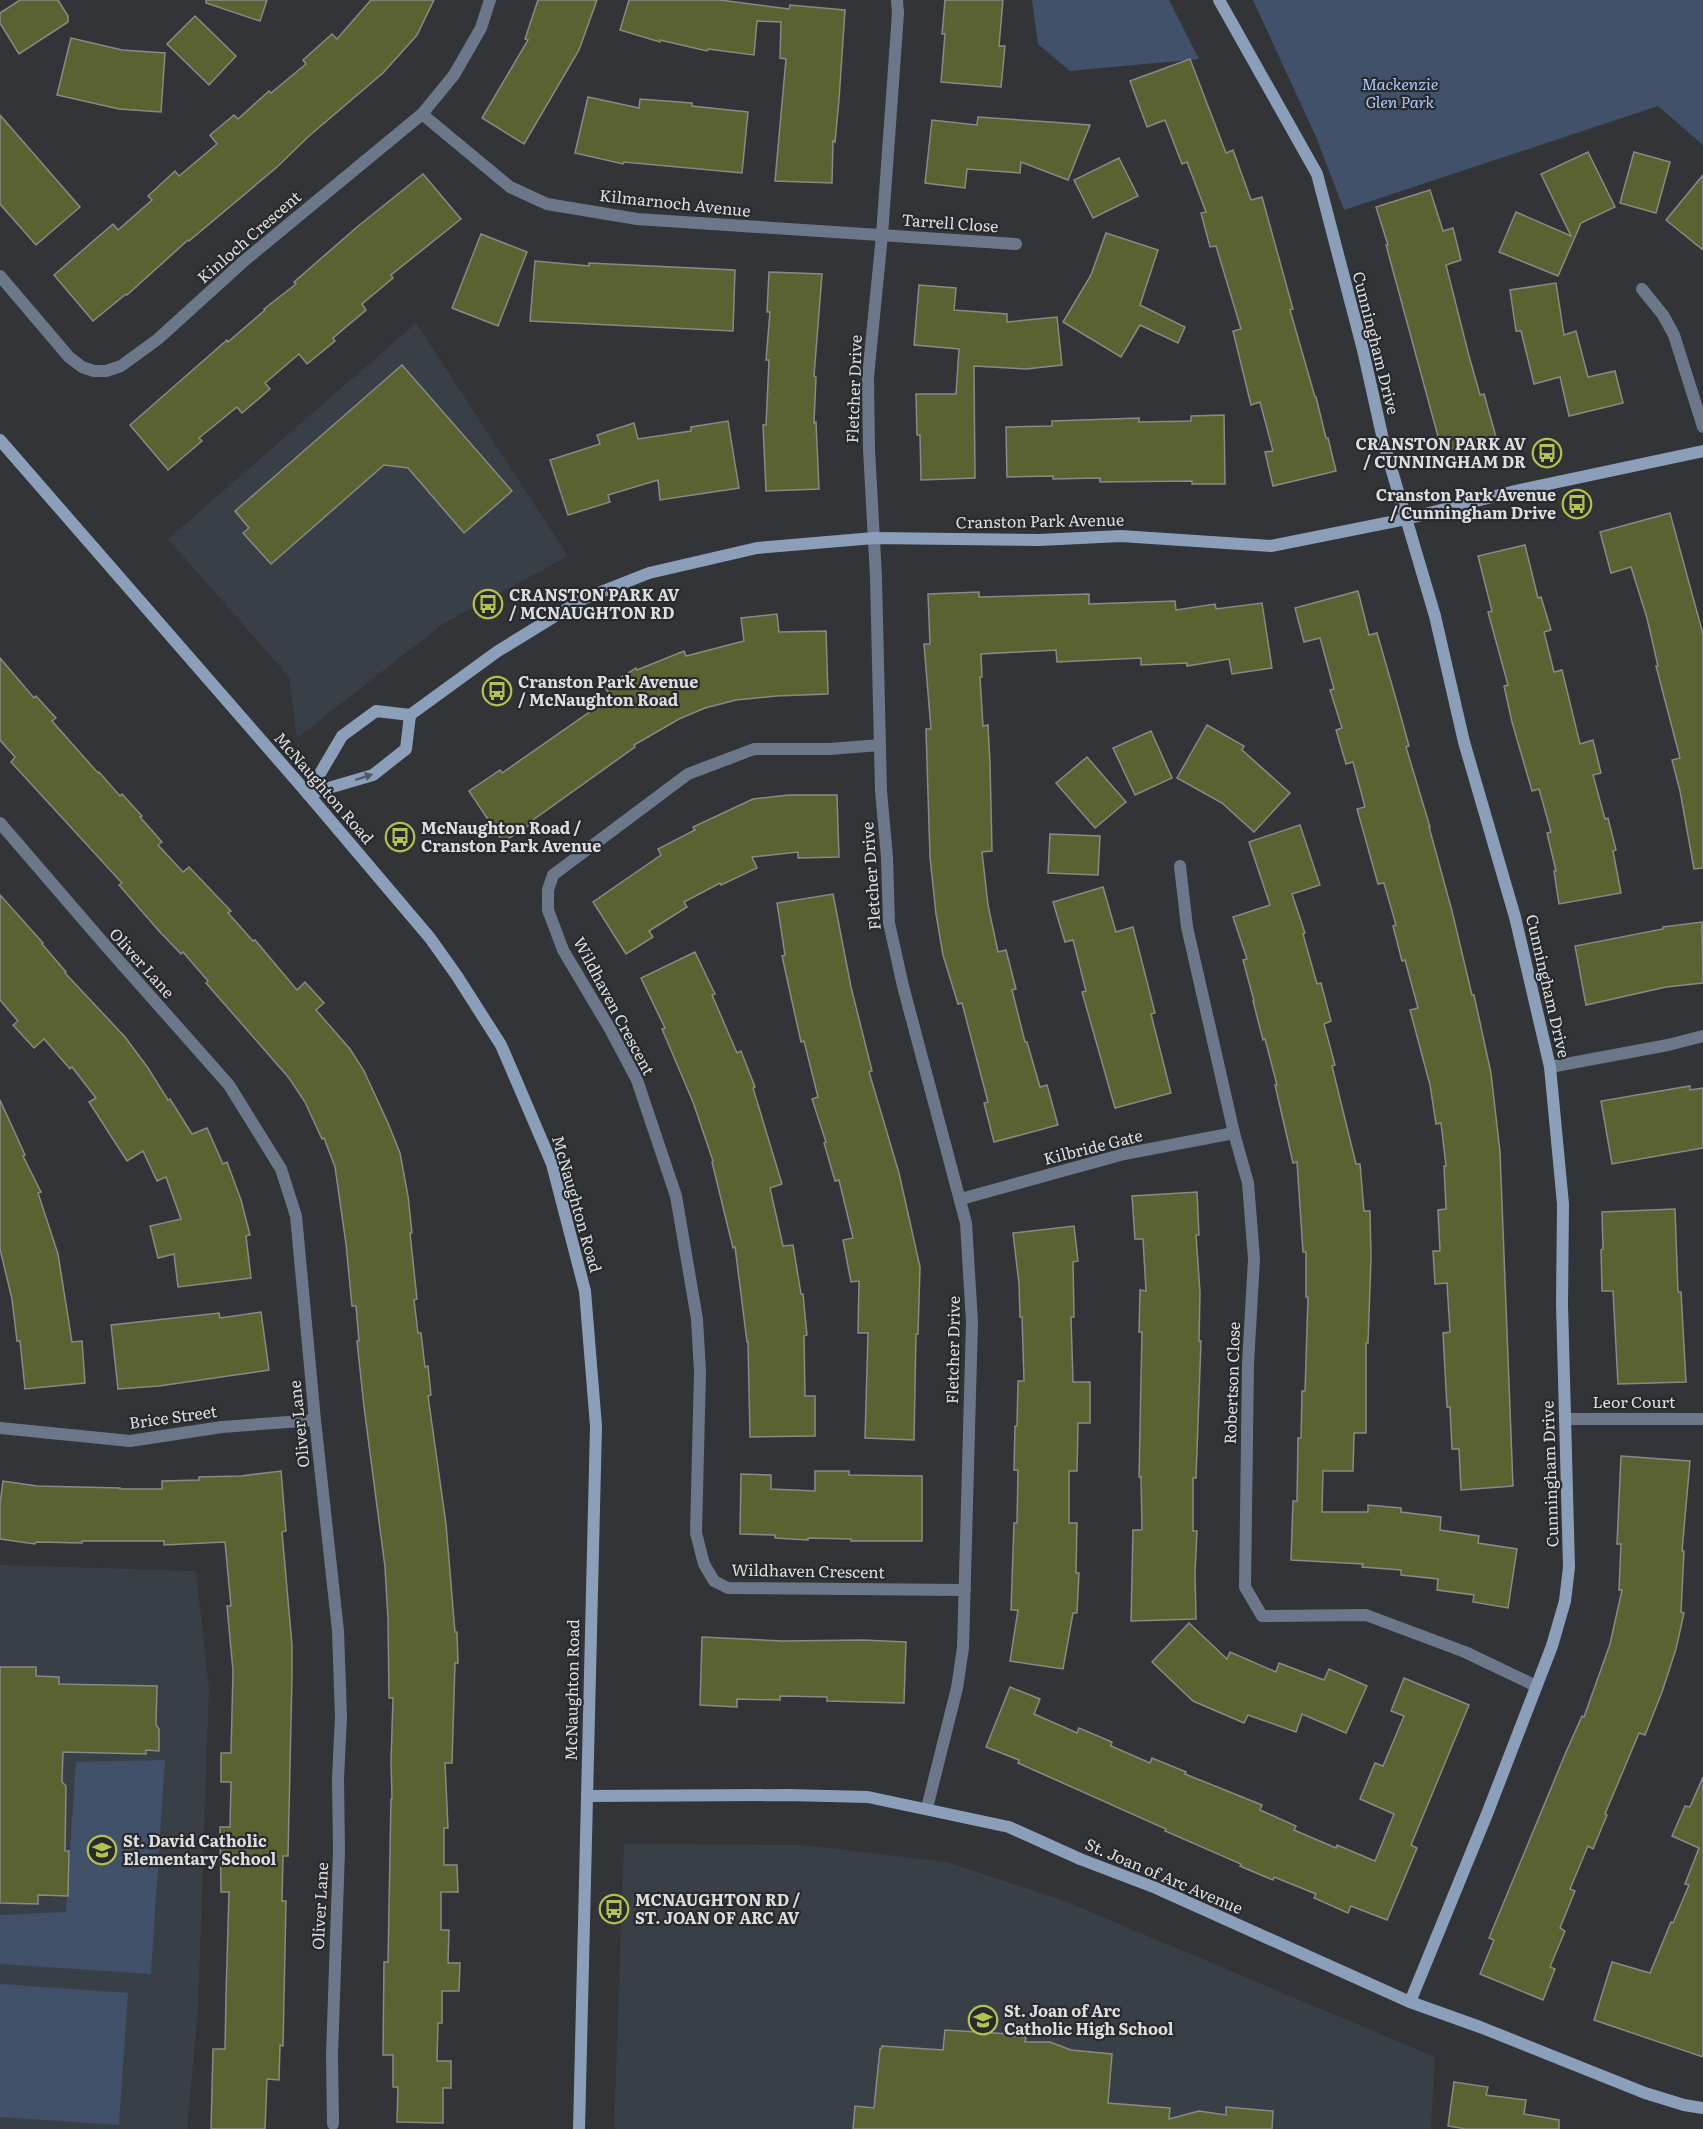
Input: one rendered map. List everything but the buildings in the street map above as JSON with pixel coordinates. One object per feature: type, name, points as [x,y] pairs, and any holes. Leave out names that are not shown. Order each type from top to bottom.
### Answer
[{"type":"street","name":"Kinloch Crescent","points":[[0,276],[69,357],[82,367],[94,371],[106,371],[121,366],[158,339],[244,261],[422,114],[454,75],[481,28],[490,0]]},
{"type":"street","name":"Fletcher Drive","points":[[897,0],[898,13],[882,235],[868,377],[881,791],[887,857],[889,923],[903,986],[961,1198],[966,1223],[972,1322],[963,1647],[957,1688],[927,1809]]},
{"type":"street","name":"Cunningham Drive","points":[[1219,0],[1317,174],[1364,350],[1384,444],[1435,616],[1464,742],[1515,917],[1550,1067],[1563,1204],[1562,1304],[1569,1567],[1565,1601],[1552,1646],[1487,1814],[1410,2002]]},
{"type":"street","name":"Kilmarnoch Avenue","points":[[422,114],[510,186],[547,204],[637,219],[882,235]]},
{"type":"street","name":"Tarrell Close","points":[[882,235],[1016,244]]},
{"type":"street","points":[[1642,289],[1663,315],[1674,335],[1703,427]]},
{"type":"street","name":"McNaughton Road","points":[[0,440],[430,938],[501,1045],[552,1164],[585,1291],[596,1426],[579,2129]]},
{"type":"street","name":"Cranston Park Avenue","points":[[410,715],[498,651],[583,599],[649,573],[757,548],[874,538],[1039,540],[1121,536],[1271,546],[1406,519],[1515,491],[1703,452]]},
{"type":"street","points":[[376,711],[410,715],[406,749],[373,775],[308,794],[342,736],[376,711]]},
{"type":"street","name":"Wildhaven Crescent","points":[[880,745],[829,749],[754,749],[688,774],[553,875],[549,890],[548,910],[563,950],[637,1080],[676,1196],[697,1319],[700,1404],[696,1533],[704,1564],[714,1581],[728,1588],[965,1590]]},
{"type":"street","name":"Oliver Lane","points":[[0,823],[98,938],[229,1085],[281,1169],[296,1216],[338,1631],[341,1717],[332,2055],[333,2124]]},
{"type":"street","name":"Robertson Close","points":[[1180,866],[1187,927],[1234,1133],[1248,1182],[1254,1259],[1248,1364],[1245,1587],[1262,1616],[1366,1615],[1465,1652],[1536,1686]]},
{"type":"street","points":[[1550,1067],[1668,1045],[1703,1036]]},
{"type":"street","name":"Kilbride Gate","points":[[961,1198],[1124,1154],[1234,1133]]},
{"type":"street","name":"Leor Court","points":[[1565,1419],[1703,1419]]},
{"type":"street","name":"Brice Street","points":[[0,1428],[130,1441],[222,1427],[315,1420]]},
{"type":"street","name":"St. Joan of Arc Avenue","points":[[586,1796],[868,1797],[1009,1827],[1080,1859],[1166,1893],[1410,2002],[1480,2027],[1645,2093],[1684,2105],[1703,2108]]},
{"type":"shaded area","points":[[416,323],[568,556],[443,624],[297,738],[289,677],[168,539]]},
{"type":"shaded area","name":"St. David Catholic Elementary School","points":[[0,1565],[196,1571],[209,1688],[198,2011],[187,2129],[0,2129]]},
{"type":"shaded area","name":"St. Joan of Arc Catholic High School","points":[[624,1844],[803,1845],[947,1862],[1065,1901],[1435,2057],[1431,2129],[614,2129]]},
{"type":"green space","points":[[1032,0],[1169,0],[1199,59],[1070,71],[1038,44]]},
{"type":"green space","name":"Mackenzie Glen Park","points":[[1253,0],[1703,0],[1703,145],[1658,106],[1344,210],[1316,137]]},
{"type":"green space","points":[[165,1760],[151,1974],[0,1964],[0,1915],[66,1912],[76,1762]]},
{"type":"green space","points":[[0,1984],[128,1993],[119,2125],[0,2117]]},
{"type":"place","name":"CRANSTON PARK AV / CUNNINGHAM DR","points":[[1547,453]]},
{"type":"place","name":"Cranston Park Avenue / Cunningham Drive","points":[[1577,504]]},
{"type":"place","name":"CRANSTON PARK AV / MCNAUGHTON RD","points":[[488,604]]},
{"type":"place","name":"Cranston Park Avenue / McNaughton Road","points":[[497,691]]},
{"type":"place","name":"McNaughton Road / Cranston Park Avenue","points":[[400,837]]},
{"type":"place","name":"St. David Catholic Elementary School","points":[[102,1850]]},
{"type":"place","name":"MCNAUGHTON RD / ST. JOAN OF ARC AV","points":[[614,1909]]},
{"type":"place","name":"St. Joan of Arc Catholic High School","points":[[983,2020]]}]
